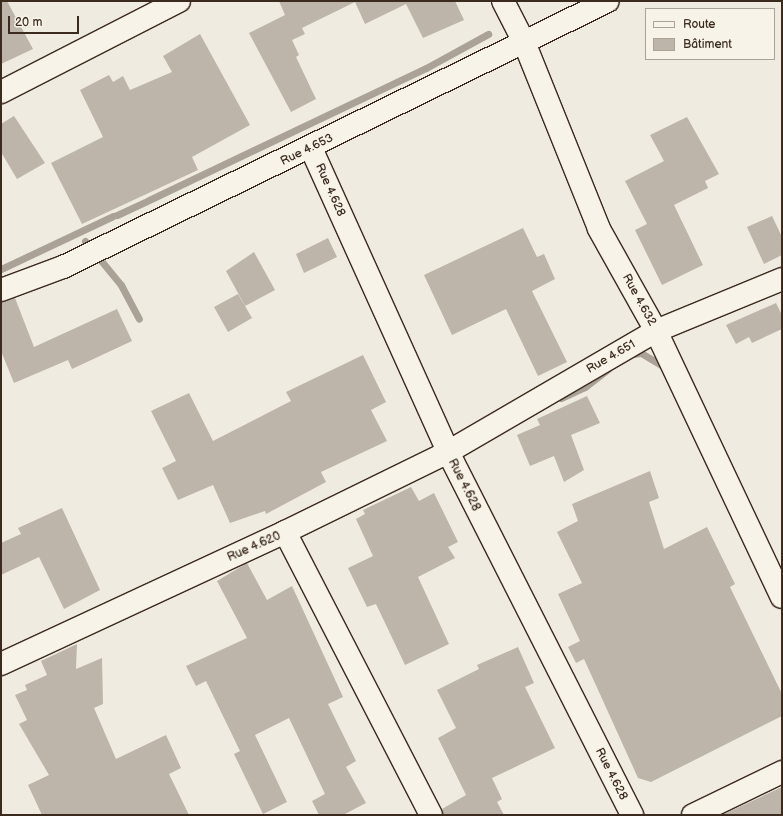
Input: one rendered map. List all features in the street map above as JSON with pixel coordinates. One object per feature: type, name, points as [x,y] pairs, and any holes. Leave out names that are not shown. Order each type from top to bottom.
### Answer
[{"type":"street","points":[[1,92],[179,1]]},
{"type":"street","name":"Rue 4.632","points":[[503,1],[524,42],[599,229],[656,331],[782,597]]},
{"type":"street","name":"Rue 4.653","points":[[1,290],[63,267],[311,148],[608,1]]},
{"type":"street","name":"Rue 4.628","points":[[311,148],[448,452],[632,815]]},
{"type":"street","name":"Rue 4.651","points":[[285,532],[448,452],[656,331],[782,279]]},
{"type":"street","name":"Rue 4.620","points":[[1,664],[285,532],[431,815]]},
{"type":"street","points":[[693,815],[782,772]]},
{"type":"building","points":[[1,1],[7,1],[33,49],[1,64]]},
{"type":"building","points":[[279,1],[455,1],[464,20],[423,38],[406,4],[365,24],[355,2],[302,28],[305,34],[292,40],[299,55],[296,57],[316,99],[291,112],[249,33],[285,15]]},
{"type":"building","points":[[200,34],[250,125],[192,157],[198,170],[82,224],[51,163],[103,137],[80,90],[109,75],[113,82],[123,76],[130,90],[172,72],[163,56]]},
{"type":"building","points":[[14,116],[45,163],[17,179],[1,152],[1,124]]},
{"type":"building","points":[[687,117],[719,174],[705,181],[708,188],[674,205],[703,265],[662,285],[635,230],[647,224],[625,181],[664,161],[650,135]]},
{"type":"building","points":[[772,216],[782,237],[782,255],[764,264],[747,227]]},
{"type":"building","points":[[523,228],[537,257],[544,254],[555,279],[532,291],[567,362],[538,376],[506,309],[452,335],[424,275]]},
{"type":"building","points":[[328,238],[337,257],[304,273],[296,254]]},
{"type":"building","points":[[254,252],[275,290],[245,306],[226,271]]},
{"type":"building","points":[[238,294],[252,318],[228,332],[214,307]]},
{"type":"building","points":[[15,298],[34,347],[117,309],[132,341],[72,369],[68,360],[14,383],[1,351],[1,302]]},
{"type":"building","points":[[776,303],[782,315],[782,329],[752,343],[749,337],[736,344],[726,325]]},
{"type":"building","points":[[363,355],[386,402],[371,410],[387,441],[321,472],[326,482],[266,514],[265,511],[230,523],[213,485],[178,500],[162,468],[176,461],[151,411],[189,393],[213,441],[291,401],[286,392]]},
{"type":"building","points":[[587,396],[600,423],[571,435],[584,470],[564,482],[554,456],[530,466],[517,435],[540,425],[537,419]]},
{"type":"building","points":[[650,471],[659,498],[649,502],[664,549],[707,527],[735,584],[730,587],[782,694],[782,716],[651,782],[638,778],[584,659],[576,663],[568,647],[580,641],[558,594],[582,583],[557,532],[578,521],[572,504]]},
{"type":"building","points":[[411,487],[419,501],[434,493],[458,542],[448,547],[455,558],[418,577],[449,644],[405,665],[376,604],[367,607],[348,568],[373,556],[356,519],[365,514],[363,510]]},
{"type":"building","points":[[62,508],[100,590],[64,609],[39,557],[1,575],[1,543],[21,534],[18,528]]},
{"type":"building","points":[[247,563],[267,600],[292,586],[343,697],[328,704],[356,761],[346,767],[366,803],[343,815],[319,815],[312,801],[325,794],[289,718],[255,735],[287,802],[263,814],[234,754],[240,751],[206,681],[196,686],[186,666],[247,638],[217,581]]},
{"type":"building","points":[[77,644],[76,669],[102,658],[103,704],[94,708],[116,759],[166,735],[181,768],[169,774],[189,815],[42,815],[28,785],[49,775],[19,724],[27,720],[15,695],[27,690],[25,685],[47,675],[41,661]]},
{"type":"building","points":[[518,647],[534,683],[525,687],[555,748],[492,778],[502,799],[497,802],[504,815],[443,815],[442,809],[466,795],[438,738],[456,728],[437,690],[479,669],[477,665]]},
{"type":"building","points":[[782,787],[782,815],[722,815]]},
{"type":"waterway","points":[[149,200],[426,68],[488,34]]},
{"type":"waterway","points":[[117,215],[147,201]]},
{"type":"waterway","points":[[1,269],[113,216]]},
{"type":"waterway","points":[[85,241],[121,285],[139,319]]},
{"type":"waterway","points":[[632,354],[641,353],[661,365],[667,362]]},
{"type":"waterway","points":[[561,398],[585,387],[608,369]]}]
